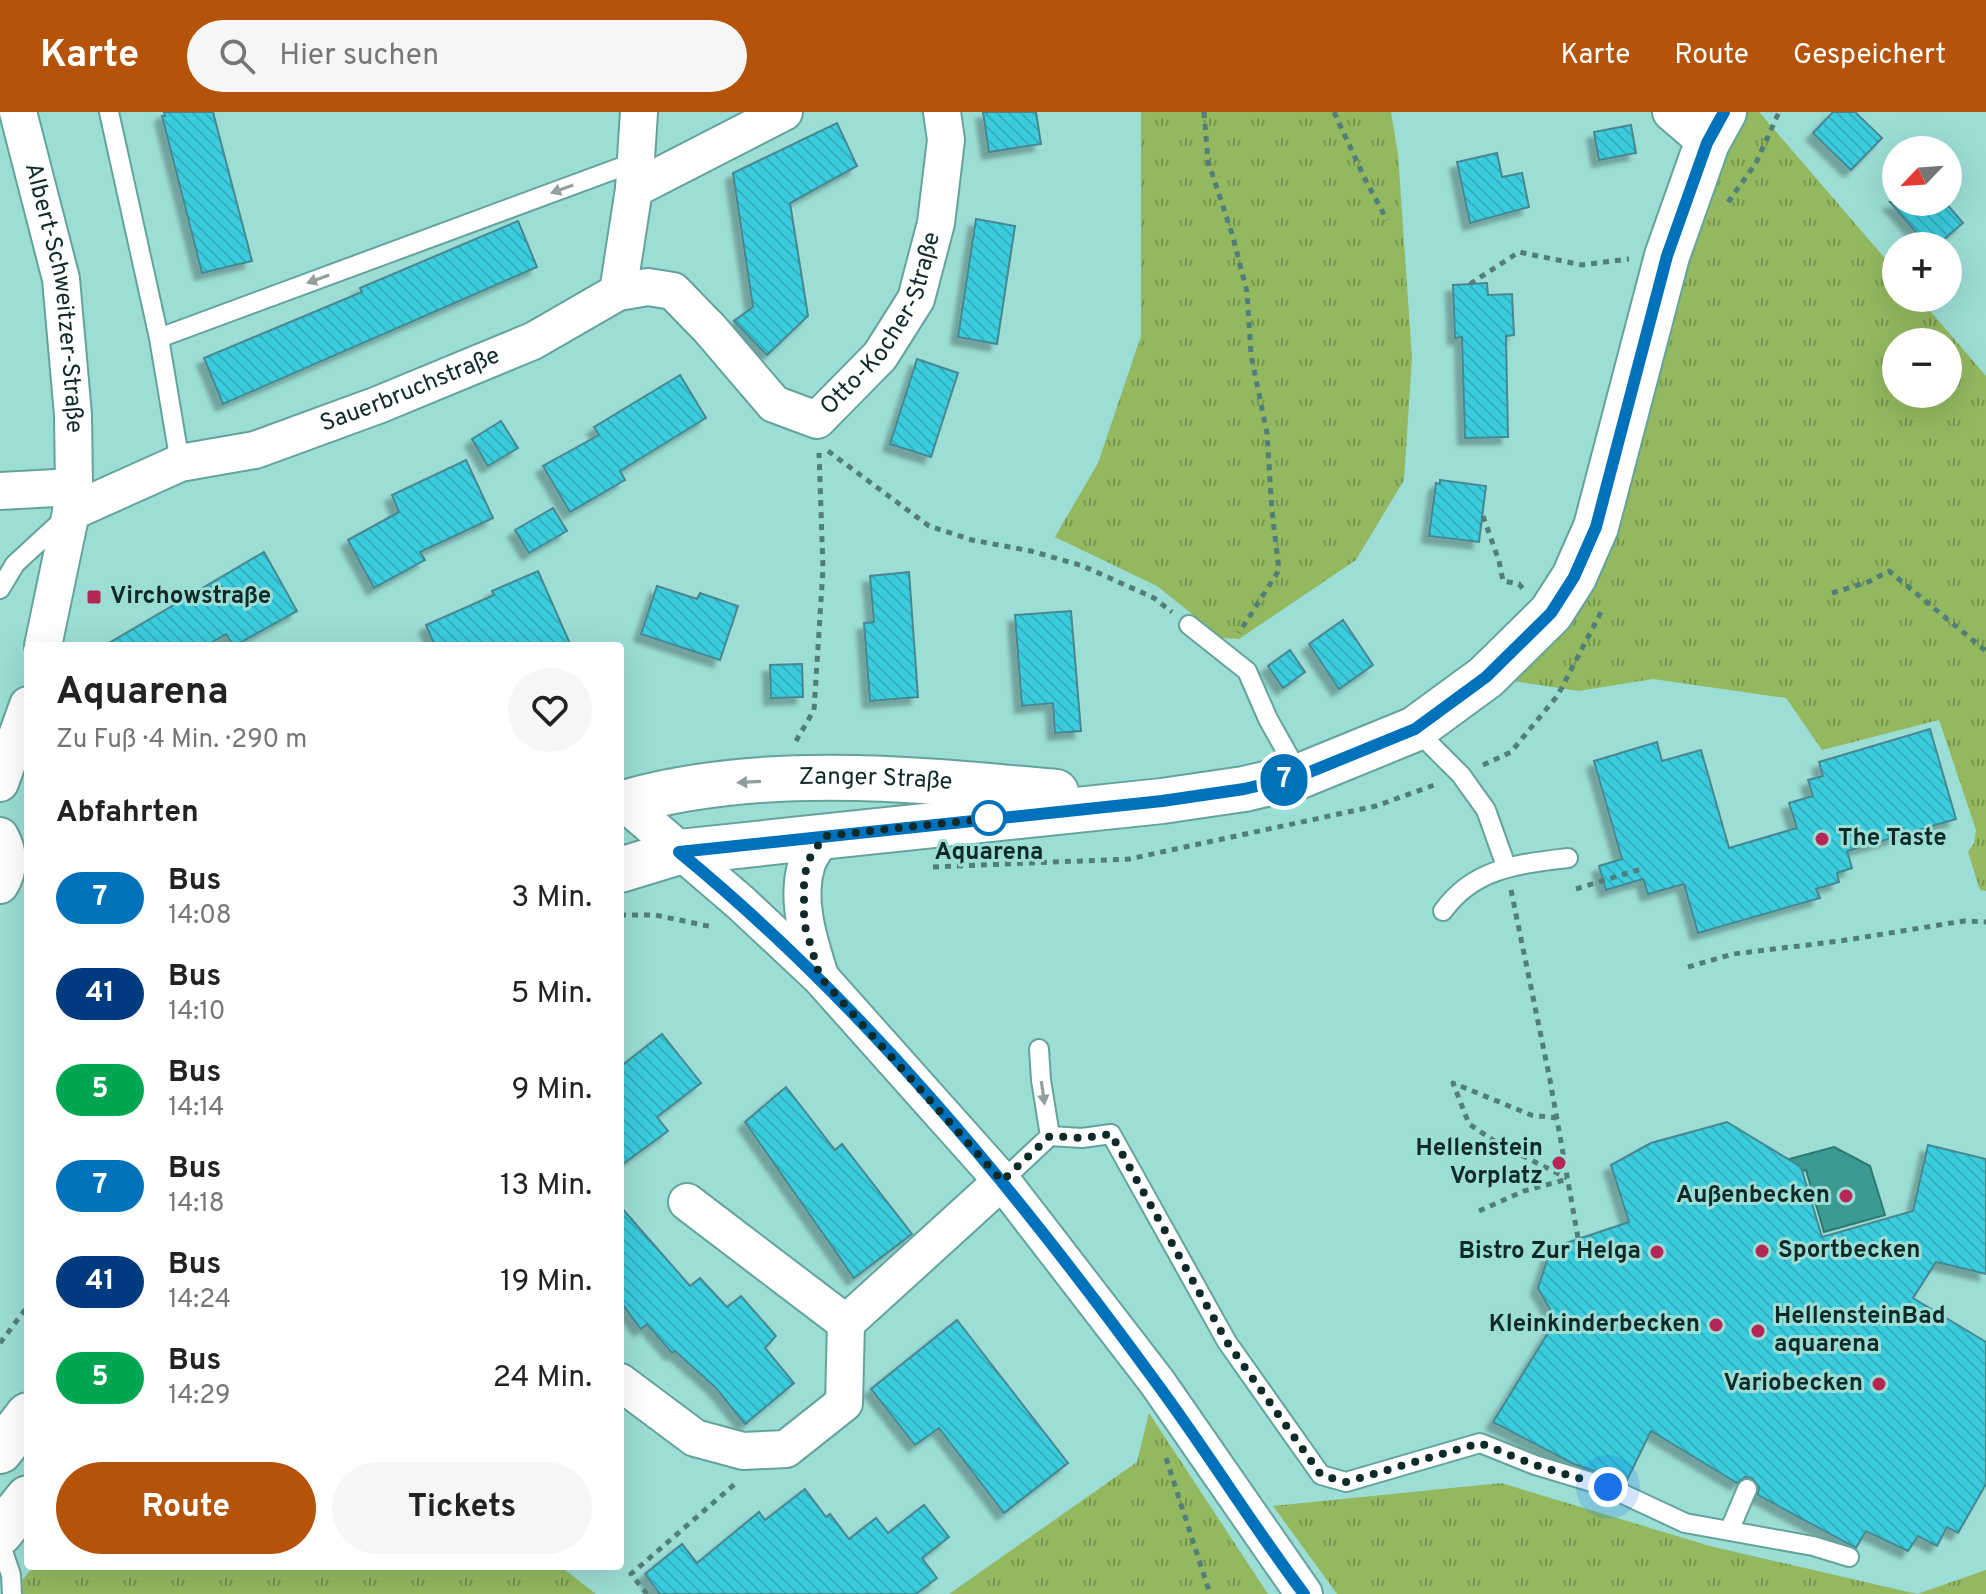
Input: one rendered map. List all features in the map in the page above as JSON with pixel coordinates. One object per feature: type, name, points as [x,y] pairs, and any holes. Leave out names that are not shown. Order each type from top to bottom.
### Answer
[{"type":"street","name":"Albert-Schweitzer-Straße","points":[[18,112],[61,279],[73,415],[72,499],[44,642]]},
{"type":"street","points":[[618,292],[639,112]]},
{"type":"street","points":[[634,175],[784,112]]},
{"type":"street","name":"Otto-Kocher-Straße","points":[[618,292],[648,287],[673,291],[774,404],[817,420],[880,356],[916,299],[936,223],[946,140],[942,112]]},
{"type":"street","points":[[1162,801],[1244,789],[1300,776],[1415,729],[1486,677],[1551,613],[1579,566],[1596,527],[1667,256],[1716,128],[1671,112]]},
{"type":"street","name":"Sauerbruchstraße","points":[[72,499],[180,463],[255,450],[378,405],[533,341],[618,292]]},
{"type":"street","points":[[0,491],[72,499]]},
{"type":"street","points":[[0,783],[24,716]]},
{"type":"street","name":"Zanger Straße","points":[[624,801],[721,784],[808,779],[922,780],[1162,801]]},
{"type":"street","name":"Zanger Straße","points":[[624,869],[679,852],[1162,801]]},
{"type":"street","points":[[624,805],[741,903],[820,977],[1002,1181],[1157,1382],[1304,1594]]},
{"type":"street","points":[[820,977],[804,923],[804,879],[808,861],[824,836]]},
{"type":"street","points":[[624,1385],[695,1438],[743,1451],[786,1449],[844,1403],[846,1323],[1002,1181]]},
{"type":"street","points":[[687,1202],[846,1323]]},
{"type":"street","points":[[0,1451],[24,1420]]},
{"type":"street","points":[[0,1533],[24,1503]]},
{"type":"lane","points":[[109,112],[159,338],[180,463]]},
{"type":"lane","points":[[159,338],[634,175]]},
{"type":"lane","points":[[0,589],[15,564],[72,499]]},
{"type":"lane","points":[[1189,625],[1247,671],[1268,719],[1300,776]]},
{"type":"lane","points":[[1415,729],[1461,775],[1486,810],[1506,866]]},
{"type":"lane","points":[[1443,911],[1456,893],[1506,866],[1568,858]]},
{"type":"lane","points":[[1039,1049],[1050,1136]]},
{"type":"lane","points":[[1002,1181],[1050,1136],[1082,1138],[1111,1134],[1227,1342],[1321,1475],[1346,1482],[1480,1443],[1535,1465],[1608,1487],[1685,1523],[1813,1546],[1849,1557]]},
{"type":"lane","points":[[1730,1529],[1747,1489]]},
{"type":"lane","points":[[0,1542],[11,1575],[12,1594]]},
{"type":"path","points":[[1204,112],[1208,161],[1247,292],[1251,355],[1267,433],[1279,570],[1226,654]]},
{"type":"path","points":[[1334,112],[1387,220]]},
{"type":"path","points":[[1733,196],[1756,163],[1779,112]]},
{"type":"path","points":[[1470,284],[1519,252],[1582,265],[1637,258]]},
{"type":"path","points":[[796,738],[814,710],[816,695],[823,569],[819,445],[929,526],[972,540],[1031,551],[1083,566],[1154,598],[1189,625]]},
{"type":"path","points":[[1483,516],[1503,581],[1519,584],[1551,613]]},
{"type":"path","points":[[1832,593],[1868,582],[1889,571],[1986,651]]},
{"type":"path","points":[[1506,866],[1578,1238]]},
{"type":"path","points":[[1576,889],[1641,869]]},
{"type":"path","points":[[624,915],[655,915],[713,927],[741,903]]},
{"type":"path","points":[[1688,967],[1733,954],[1964,921],[1986,922]]},
{"type":"path","points":[[1557,1118],[1531,1115],[1453,1083],[1469,1124],[1499,1144],[1568,1179]]},
{"type":"path","points":[[1479,1211],[1524,1191],[1568,1179]]},
{"type":"path","points":[[0,1343],[24,1311]]},
{"type":"path","points":[[1165,1451],[1210,1594]]},
{"type":"path","points":[[647,1594],[631,1574],[730,1491]]},
{"type":"green space","points":[[1141,112],[1391,112],[1398,154],[1412,358],[1404,480],[1356,560],[1239,639],[1222,638],[1157,586],[1055,537],[1098,463],[1141,336]]},
{"type":"green space","points":[[1724,112],[1759,112],[1882,255],[1882,312],[1931,312],[1945,328],[1882,328],[1882,408],[1962,408],[1962,348],[1986,376],[1986,891],[1980,890],[1968,852],[1974,843],[1976,830],[1939,720],[1822,750],[1786,698],[1653,679],[1579,691],[1486,677],[1551,613]]},
{"type":"green space","points":[[1149,1413],[1268,1594],[949,1594],[1137,1462]]},
{"type":"green space","points":[[1501,1483],[1710,1546],[1917,1594],[1337,1594],[1273,1506]]},
{"type":"green space","points":[[31,1570],[565,1570],[596,1594],[11,1594]]},
{"type":"green space","points":[[1986,1570],[1986,1594],[1917,1594]]},
{"type":"water","name":"Außenbecken","points":[[1834,1147],[1870,1166],[1885,1215],[1824,1232],[1806,1170],[1774,1178],[1771,1164]]},
{"type":"building","points":[[164,112],[213,112],[252,261],[202,273],[162,116],[165,116]]},
{"type":"building","points":[[983,112],[1036,112],[1041,144],[989,152]]},
{"type":"building","points":[[1833,112],[1855,112],[1882,138],[1851,170],[1813,133]]},
{"type":"building","points":[[837,123],[857,166],[790,203],[808,316],[767,355],[734,321],[753,307],[733,173]]},
{"type":"building","points":[[1631,125],[1636,153],[1599,160],[1594,132]]},
{"type":"building","points":[[1497,153],[1502,177],[1522,173],[1529,207],[1470,223],[1457,162]]},
{"type":"building","points":[[1902,216],[1957,216],[1963,223],[1952,232],[1916,232]]},
{"type":"building","points":[[976,219],[1015,226],[997,344],[958,337]]},
{"type":"building","points":[[518,221],[537,267],[223,404],[204,358],[362,292],[360,288]]},
{"type":"building","points":[[1487,283],[1488,295],[1512,294],[1514,335],[1506,336],[1508,437],[1465,438],[1462,337],[1455,338],[1453,285]]},
{"type":"building","points":[[917,359],[958,373],[931,457],[890,444]]},
{"type":"building","points":[[680,375],[706,418],[620,471],[625,480],[570,512],[543,466],[599,435],[594,427]]},
{"type":"building","points":[[501,421],[518,448],[488,466],[472,439]]},
{"type":"building","points":[[466,460],[493,518],[420,552],[425,560],[374,588],[348,540],[399,512],[392,495]]},
{"type":"building","points":[[1440,480],[1486,486],[1479,542],[1429,536],[1436,483],[1440,484]]},
{"type":"building","points":[[553,508],[567,531],[529,553],[515,530]]},
{"type":"building","points":[[264,552],[297,611],[241,642],[231,642],[226,634],[213,642],[111,642]]},
{"type":"building","points":[[538,571],[569,642],[433,642],[426,625],[494,595],[492,591]]},
{"type":"building","points":[[909,572],[918,697],[870,701],[864,623],[874,622],[870,576]]},
{"type":"building","points":[[657,586],[697,599],[700,593],[738,606],[720,660],[641,634]]},
{"type":"building","points":[[1071,611],[1081,731],[1055,733],[1053,703],[1022,706],[1015,615]]},
{"type":"building","points":[[1343,620],[1373,665],[1339,689],[1309,644]]},
{"type":"building","points":[[1290,650],[1305,672],[1283,688],[1268,666]]},
{"type":"building","points":[[802,664],[803,697],[771,698],[770,665]]},
{"type":"building","name":"The Taste","points":[[1930,729],[1956,819],[1847,851],[1852,868],[1837,873],[1839,882],[1816,889],[1820,898],[1698,933],[1684,884],[1648,894],[1643,879],[1606,890],[1599,866],[1622,859],[1594,761],[1657,742],[1662,761],[1701,750],[1729,848],[1797,828],[1789,803],[1813,796],[1808,780],[1823,776],[1819,762]]},
{"type":"building","points":[[662,1034],[701,1083],[657,1117],[668,1131],[624,1163],[624,1064]]},
{"type":"building","points":[[786,1087],[835,1150],[842,1144],[912,1234],[854,1278],[745,1122]]},
{"type":"building","name":"HellensteinBad aquarena","points":[[1727,1122],[1801,1167],[1822,1237],[1913,1211],[1928,1145],[1986,1159],[1986,1274],[1936,1262],[1913,1298],[1986,1342],[1986,1484],[1958,1533],[1947,1527],[1937,1546],[1918,1536],[1908,1551],[1866,1531],[1856,1548],[1758,1495],[1759,1487],[1752,1478],[1745,1477],[1737,1483],[1651,1431],[1626,1482],[1574,1464],[1493,1422],[1556,1320],[1538,1288],[1551,1248],[1629,1222],[1611,1165],[1651,1143]]},
{"type":"building","points":[[624,1211],[690,1286],[700,1278],[727,1307],[741,1296],[776,1336],[765,1348],[794,1383],[745,1424],[716,1388],[675,1351],[672,1353],[647,1324],[641,1329],[624,1306]]},
{"type":"building","points":[[957,1320],[1068,1463],[1004,1513],[939,1428],[915,1445],[871,1389]]},
{"type":"building","points":[[805,1489],[826,1517],[830,1514],[849,1539],[876,1518],[888,1533],[924,1505],[949,1537],[922,1558],[937,1578],[916,1594],[660,1594],[645,1574],[682,1544],[697,1563],[759,1512],[765,1520]]},
{"type":"bus line","name":"7","points":[[1304,1594],[1157,1382],[1002,1181],[820,977],[741,903],[679,852],[1162,801],[1244,789],[1300,776],[1415,729],[1486,677],[1551,613],[1574,577],[1596,527],[1667,256],[1707,143],[1724,112]]},
{"type":"place","name":"Virchowstraße","points":[[94,597]]},
{"type":"place","name":"Aquarena","points":[[989,818]]},
{"type":"place","name":"The Taste","points":[[1822,839]]},
{"type":"place","name":"Hellenstein Vorplatz","points":[[1559,1163]]},
{"type":"place","name":"Außenbecken","points":[[1846,1196]]},
{"type":"place","name":"Sportbecken","points":[[1762,1251]]},
{"type":"place","name":"Bistro Zur Helga","points":[[1657,1252]]},
{"type":"place","name":"Kleinkinderbecken","points":[[1716,1325]]},
{"type":"place","name":"HellensteinBad aquarena","points":[[1758,1331]]},
{"type":"place","name":"Variobecken","points":[[1879,1384]]},
{"type":"route","points":[[989,818],[994,818],[824,836],[808,861],[804,879],[804,923],[820,977],[1002,1181],[1050,1136],[1082,1138],[1111,1134],[1227,1342],[1321,1475],[1346,1482],[1480,1443],[1535,1465],[1608,1487]]}]
